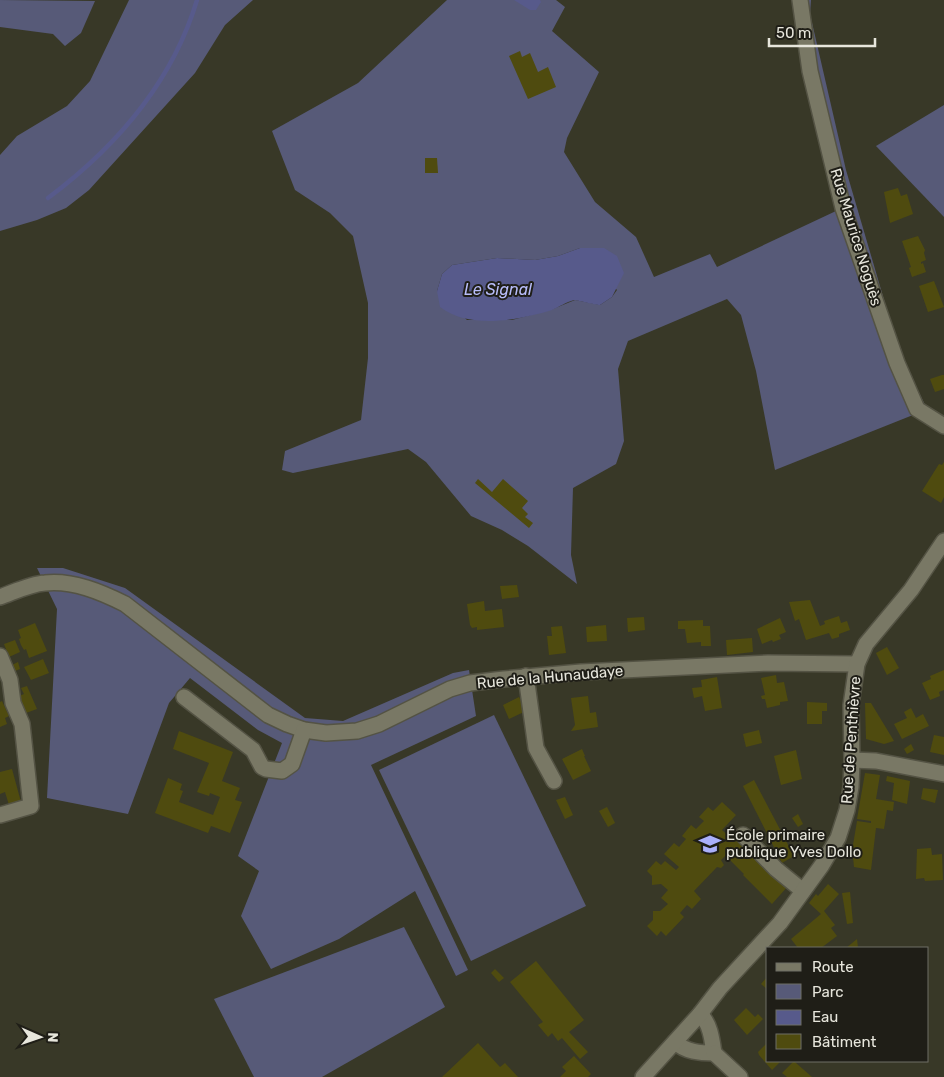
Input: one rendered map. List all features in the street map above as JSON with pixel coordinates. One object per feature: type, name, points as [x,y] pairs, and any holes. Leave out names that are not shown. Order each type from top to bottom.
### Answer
[{"type":"street","name":"Rue Maurice Noguès","points":[[800,0],[810,71],[843,208],[897,363],[917,409],[944,426]]},
{"type":"street","name":"Rue de Penthièvre","points":[[643,1077],[700,1014],[720,988],[780,923],[822,865],[838,838],[847,810],[851,787],[851,705],[857,664],[866,644],[911,590],[944,541]]},
{"type":"street","name":"Rue de la Hunaudaye","points":[[0,598],[44,583],[64,583],[106,595],[125,604],[268,715],[304,730],[326,732],[357,731],[379,724],[462,685],[526,676],[768,663],[857,664]]},
{"type":"street","points":[[0,656],[10,680],[13,703],[22,724],[31,806],[0,815]]},
{"type":"street","points":[[526,676],[536,748],[554,781]]},
{"type":"street","points":[[184,697],[253,750],[262,767],[273,771],[282,771],[292,764],[304,730]]},
{"type":"street","points":[[852,760],[876,760],[944,774]]},
{"type":"street","points":[[743,835],[776,869],[802,891]]},
{"type":"street","points":[[700,1014],[705,1018],[712,1037],[714,1053],[740,1077]]},
{"type":"street","points":[[675,1042],[682,1049],[714,1053]]},
{"type":"green space","points":[[0,0],[95,1],[81,33],[65,46],[53,34],[0,27]]},
{"type":"green space","points":[[129,0],[253,0],[225,25],[195,73],[89,190],[66,208],[37,220],[0,231],[0,155],[17,136],[67,106],[90,81]]},
{"type":"green space","points":[[447,0],[556,0],[565,7],[552,31],[599,72],[567,138],[564,152],[595,202],[636,237],[654,277],[710,254],[717,267],[836,211],[802,73],[792,0],[811,0],[810,14],[846,170],[899,351],[925,405],[944,417],[944,435],[913,415],[775,470],[756,371],[741,315],[727,299],[628,341],[618,369],[624,441],[616,464],[573,488],[571,555],[577,584],[528,546],[502,530],[471,516],[426,462],[408,449],[293,473],[282,470],[285,451],[361,420],[368,358],[368,303],[353,236],[330,213],[295,190],[272,131],[358,83]],"holes":[[[580,248],[617,290],[612,297],[600,305],[575,300],[553,309],[512,320],[467,320],[437,291],[442,274],[452,265],[497,258],[535,260],[558,256]]]},
{"type":"green space","points":[[944,105],[944,217],[876,146]]},
{"type":"green space","points":[[37,568],[63,568],[125,588],[305,718],[343,721],[453,673],[469,670],[476,716],[371,765],[468,970],[456,976],[415,891],[339,939],[271,969],[241,916],[259,871],[238,856],[282,743],[258,730],[190,678],[169,703],[128,814],[47,798],[57,609]]},
{"type":"green space","points":[[494,715],[586,906],[471,961],[379,770]]},
{"type":"green space","points":[[404,927],[445,1007],[322,1077],[254,1077],[214,999]]},
{"type":"water","points":[[514,0],[540,0],[541,2],[536,10],[530,10]]},
{"type":"water","name":"Le Signal","points":[[580,248],[604,248],[617,256],[624,273],[612,297],[600,305],[574,300],[539,314],[495,321],[466,319],[440,307],[437,291],[442,274],[452,265],[497,258],[535,260],[558,256]]},
{"type":"building","points":[[520,51],[522,57],[530,53],[538,72],[548,67],[556,87],[528,99],[509,56]]},
{"type":"building","points":[[425,158],[437,158],[438,173],[425,173]]},
{"type":"building","points":[[898,188],[901,196],[907,194],[913,214],[890,223],[884,192]]},
{"type":"building","points":[[918,236],[925,250],[926,260],[921,262],[921,264],[923,263],[926,272],[912,277],[909,268],[911,267],[902,241]]},
{"type":"building","points":[[934,281],[944,307],[928,312],[919,286]]},
{"type":"building","points":[[944,375],[944,389],[935,392],[930,379]]},
{"type":"building","points":[[944,462],[944,497],[941,503],[922,491],[939,464],[942,465]]},
{"type":"building","points":[[478,479],[492,492],[503,479],[528,501],[522,508],[528,514],[525,517],[533,523],[529,528],[475,483]]},
{"type":"building","points":[[517,585],[519,597],[502,599],[500,586]]},
{"type":"building","points":[[810,600],[820,626],[825,624],[824,621],[839,616],[841,623],[847,621],[850,630],[832,639],[829,633],[806,640],[799,619],[795,621],[789,602]]},
{"type":"building","points":[[484,601],[485,611],[502,609],[504,627],[477,630],[477,627],[472,628],[467,604]]},
{"type":"building","points":[[644,617],[645,630],[628,632],[627,618]]},
{"type":"building","points":[[780,618],[786,632],[779,635],[781,639],[762,644],[757,629]]},
{"type":"building","points":[[703,620],[703,626],[710,626],[711,646],[701,646],[701,642],[687,643],[685,629],[678,629],[678,621]]},
{"type":"building","points":[[35,623],[47,651],[29,658],[26,649],[24,650],[21,645],[18,630]]},
{"type":"building","points":[[606,625],[607,641],[587,642],[586,627]]},
{"type":"building","points":[[562,626],[566,653],[549,655],[547,636],[552,636],[551,627]]},
{"type":"building","points":[[752,638],[753,652],[727,655],[726,640]]},
{"type":"building","points":[[15,640],[20,652],[9,657],[4,644]]},
{"type":"building","points":[[887,647],[899,668],[887,675],[876,653]]},
{"type":"building","points":[[43,659],[49,673],[31,680],[24,667]]},
{"type":"building","points":[[18,662],[20,669],[15,671],[12,665]]},
{"type":"building","points":[[944,670],[944,690],[939,692],[940,696],[930,700],[922,683],[931,679],[930,676]]},
{"type":"building","points":[[776,675],[777,683],[784,682],[788,701],[780,702],[780,705],[767,708],[765,699],[762,699],[761,696],[765,695],[761,678]]},
{"type":"building","points":[[717,677],[722,708],[705,711],[702,696],[694,698],[692,688],[702,687],[701,680]]},
{"type":"building","points":[[27,686],[37,709],[26,713],[19,696],[24,694],[21,688]]},
{"type":"building","points":[[588,696],[590,713],[596,712],[598,727],[571,731],[575,725],[571,698]]},
{"type":"building","points":[[519,697],[526,711],[509,719],[503,705]]},
{"type":"building","points":[[2,701],[9,716],[5,718],[7,724],[0,727],[0,702]]},
{"type":"building","points":[[807,702],[827,703],[827,711],[822,711],[822,724],[807,724]]},
{"type":"building","points":[[865,703],[871,703],[894,741],[884,744],[866,739]]},
{"type":"building","points":[[911,708],[916,718],[923,714],[929,726],[902,739],[894,724],[907,718],[904,712]]},
{"type":"building","points":[[759,730],[762,743],[746,747],[743,734]]},
{"type":"building","points":[[179,731],[233,752],[222,781],[240,788],[235,800],[242,802],[230,833],[211,826],[208,833],[155,813],[168,778],[182,784],[180,790],[183,791],[179,802],[213,815],[220,797],[210,793],[209,796],[197,792],[209,763],[173,749]]},
{"type":"building","points":[[934,735],[944,737],[944,755],[930,752]]},
{"type":"building","points":[[911,744],[914,750],[907,754],[904,749]]},
{"type":"building","points":[[582,749],[591,771],[573,780],[562,759]]},
{"type":"building","points":[[796,750],[802,779],[781,785],[774,756]]},
{"type":"building","points":[[12,769],[21,802],[9,805],[5,792],[0,794],[0,772]]},
{"type":"building","points":[[865,773],[880,775],[876,799],[894,802],[893,811],[887,810],[884,829],[876,828],[871,870],[854,867],[853,857],[851,857],[857,821],[871,823],[871,821],[857,819]]},
{"type":"building","points":[[887,776],[910,781],[907,804],[892,800],[894,783],[886,781]]},
{"type":"building","points":[[754,780],[794,856],[782,863],[743,786]]},
{"type":"building","points":[[923,788],[938,790],[935,803],[921,799]]},
{"type":"building","points":[[565,797],[573,815],[565,819],[556,800]]},
{"type":"building","points":[[722,802],[736,815],[722,830],[735,842],[737,839],[758,861],[788,886],[772,904],[726,855],[721,860],[724,865],[721,868],[717,867],[694,891],[701,899],[692,909],[687,905],[680,913],[684,917],[666,936],[661,931],[657,936],[647,926],[653,920],[653,911],[660,911],[668,904],[661,898],[668,890],[661,884],[652,885],[652,876],[647,871],[656,861],[661,865],[665,861],[676,870],[679,867],[664,854],[674,843],[679,847],[686,839],[682,836],[691,825],[696,829],[704,821],[699,817],[708,807],[713,811]]},
{"type":"building","points":[[607,807],[615,823],[608,827],[599,811]]},
{"type":"building","points":[[798,814],[803,824],[798,827],[792,818]]},
{"type":"building","points":[[931,848],[932,855],[942,854],[943,880],[925,881],[924,878],[916,879],[917,849]]},
{"type":"building","points":[[828,884],[839,894],[824,911],[835,925],[831,928],[837,936],[822,947],[797,947],[791,939],[821,914],[809,903],[816,894],[818,896]]},
{"type":"building","points":[[850,892],[853,923],[847,924],[842,893]]},
{"type":"building","points":[[857,939],[858,947],[847,947]]},
{"type":"building","points":[[536,961],[584,1020],[569,1032],[588,1052],[580,1059],[562,1038],[558,1041],[552,1033],[548,1037],[538,1025],[543,1022],[510,982]]},
{"type":"building","points":[[495,969],[504,978],[499,982],[491,973]]},
{"type":"building","points":[[766,978],[766,988],[761,984]]},
{"type":"building","points":[[746,1008],[755,1017],[758,1014],[763,1019],[747,1035],[734,1020]]},
{"type":"building","points":[[478,1043],[500,1067],[505,1063],[518,1077],[442,1077]]},
{"type":"building","points":[[766,1044],[766,1062],[780,1062],[772,1070],[758,1052]]},
{"type":"building","points":[[574,1056],[591,1074],[588,1077],[560,1077],[566,1071],[562,1067]]},
{"type":"building","points":[[795,1062],[812,1077],[787,1077],[782,1073]]},
{"type":"waterway","points":[[48,198],[96,157],[139,111],[173,59],[197,0]]},
{"type":"place","name":"École primaire publique Yves Dollo","points":[[710,844]]}]
